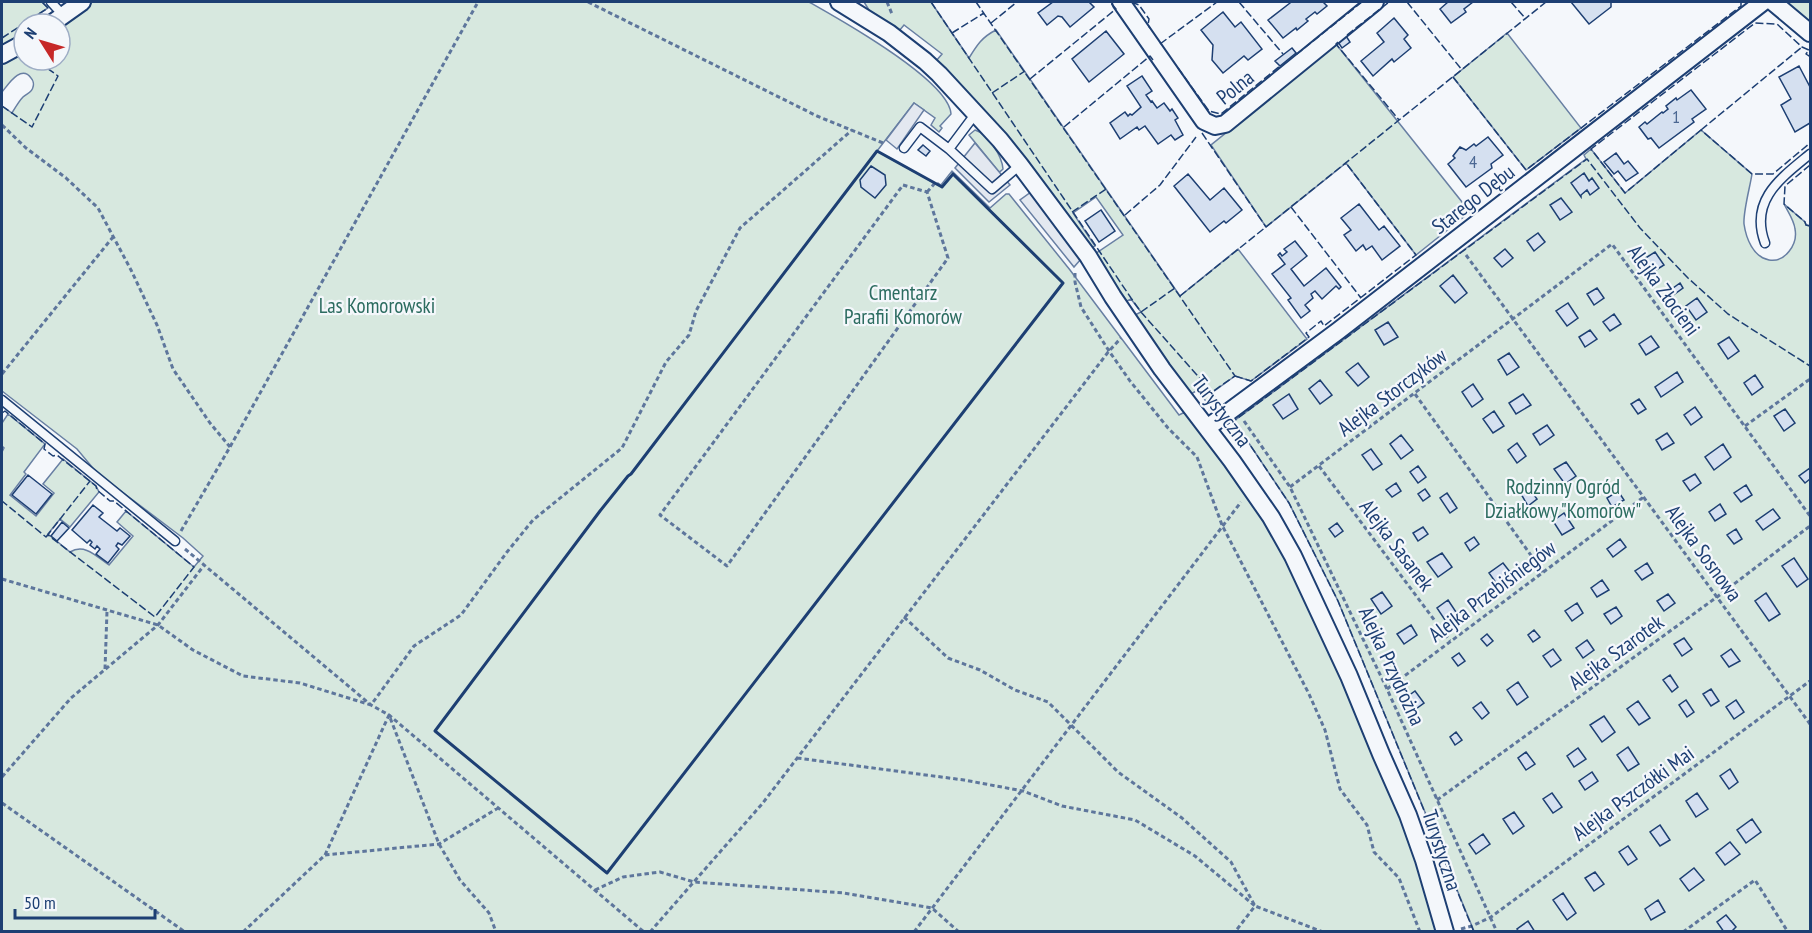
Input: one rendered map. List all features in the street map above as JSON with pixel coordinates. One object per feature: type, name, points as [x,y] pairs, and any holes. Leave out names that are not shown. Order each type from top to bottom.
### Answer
[{"type":"street","points":[[68,12],[82,2]]},
{"type":"street","name":"Polna","points":[[1121,2],[1204,121],[1215,126],[1225,124],[1375,2]]},
{"type":"street","name":"Starego Dębu","points":[[1207,428],[1338,331],[1763,2]]},
{"type":"street","points":[[1773,2],[1810,33]]},
{"type":"street","name":"Turystyczna","points":[[844,3],[895,37],[925,61],[976,113],[1020,165],[1088,256],[1162,369],[1271,517],[1293,556],[1349,676],[1408,815],[1444,932]]},
{"type":"lane","points":[[949,149],[976,113]]},
{"type":"lane","points":[[904,148],[920,127],[949,149],[992,189],[1020,165]]},
{"type":"lane","points":[[1765,243],[1760,224],[1770,190],[1810,154]]},
{"type":"lane","points":[[2,400],[175,541]]},
{"type":"path","points":[[478,2],[230,447],[175,541],[372,705],[389,715],[644,932]]},
{"type":"path","points":[[588,2],[817,116],[883,143]]},
{"type":"path","points":[[2,125],[98,208],[157,325],[173,369],[210,423],[230,447]]},
{"type":"path","points":[[372,705],[414,646],[461,615],[533,520],[622,448],[666,362],[689,335],[696,311],[740,228],[852,130]]},
{"type":"path","points":[[927,192],[934,183]]},
{"type":"path","points":[[903,185],[927,192],[948,258],[727,566],[660,515],[903,185]]},
{"type":"path","points":[[2,374],[113,237]]},
{"type":"path","name":"Alejka Złocieni","points":[[1512,320],[1612,244],[1810,516]]},
{"type":"path","name":"Alejka Sosnowa","points":[[1466,255],[1512,320],[1645,496],[1810,724]]},
{"type":"path","points":[[1075,273],[1075,282],[1082,307],[1109,351],[1168,428],[1197,457],[1222,525],[1309,694],[1324,730],[1340,789],[1367,825],[1374,852],[1399,878],[1420,932]]},
{"type":"path","name":"Alejka Storczyków","points":[[1290,487],[1512,320]]},
{"type":"path","points":[[650,932],[755,812],[1121,338]]},
{"type":"path","points":[[1745,426],[1810,379]]},
{"type":"path","points":[[1415,394],[1543,572]]},
{"type":"path","name":"Alejka Przydrożna","points":[[1244,421],[1290,487],[1387,689],[1497,932]]},
{"type":"path","name":"Alejka Sasanek","points":[[1319,466],[1450,642]]},
{"type":"path","points":[[914,932],[1222,525],[1252,489]]},
{"type":"path","name":"Alejka Przebiśniegów","points":[[1387,689],[1645,496]]},
{"type":"path","name":"Alejka Szarotek","points":[[1437,800],[1717,597],[1810,526]]},
{"type":"path","points":[[2,777],[71,698],[158,625],[205,564]]},
{"type":"path","points":[[2,579],[158,625],[193,650],[243,676],[300,683],[372,705]]},
{"type":"path","points":[[105,669],[107,610]]},
{"type":"path","points":[[904,617],[948,658],[980,670],[1015,690],[1048,702],[1118,772],[1182,818],[1231,862],[1255,906]]},
{"type":"path","name":"Alejka Pszczółki Mai","points":[[1472,926],[1491,917],[1810,681]]},
{"type":"path","points":[[389,715],[439,844],[460,880],[489,913],[496,932]]},
{"type":"path","points":[[243,932],[325,855],[389,715]]},
{"type":"path","points":[[797,758],[1023,790],[1062,806],[1135,820],[1196,856],[1255,906],[1323,932]]},
{"type":"path","points":[[2,803],[184,932]]},
{"type":"path","points":[[325,855],[439,844],[498,808]]},
{"type":"path","points":[[595,890],[623,877],[660,872],[694,882],[844,893],[932,908],[958,932]]},
{"type":"path","points":[[1683,932],[1755,880],[1788,932]]},
{"type":"path","points":[[1235,932],[1255,906]]},
{"type":"green space","points":[[2,2],[42,2],[48,8],[42,12],[12,12],[12,44],[2,50]]},
{"type":"green space","name":"Las Komorowski","points":[[90,2],[809,2],[891,52],[932,85],[946,100],[951,114],[940,126],[942,128],[939,132],[931,125],[935,118],[914,103],[877,151],[936,184],[941,185],[952,171],[990,208],[1009,194],[1070,270],[1179,415],[1185,412],[1222,459],[1265,521],[1304,595],[1358,715],[1415,852],[1437,931],[2,931],[2,452],[4,448],[2,446],[2,423],[8,414],[45,444],[10,495],[36,516],[54,493],[43,484],[63,459],[96,486],[99,492],[70,527],[60,519],[48,534],[70,552],[86,550],[109,565],[133,536],[117,522],[126,511],[194,567],[203,556],[183,538],[97,473],[77,449],[2,391],[2,106],[12,113],[22,99],[32,91],[33,81],[27,74],[19,74],[2,92],[2,65],[12,56],[12,72],[72,72],[72,15]]},
{"type":"green space","points":[[864,2],[931,2],[969,58],[980,42],[996,30],[1180,296],[1238,249],[1307,339],[1251,381],[1235,376],[1213,392],[1218,403],[1207,402],[1196,391],[1191,394],[1133,316],[1141,312],[1131,299],[1125,302],[1095,254],[1123,235],[1096,197],[1073,213],[1095,246],[1091,248],[936,61],[942,54],[904,25],[899,31],[869,10]]},
{"type":"green space","points":[[1787,2],[1810,2],[1810,24],[1788,5]]},
{"type":"green space","points":[[1507,33],[1581,128],[1526,170],[1453,77]]},
{"type":"green space","points":[[1336,44],[1470,212],[1416,255],[1346,163],[1266,227],[1211,145]]},
{"type":"green space","points":[[975,130],[985,136],[994,146],[1002,164],[1001,171],[999,172],[969,135]]},
{"type":"green space","name":"Rodzinny Ogród Działkowy \"Komorów\"","points":[[1701,130],[1752,174],[1744,224],[1746,235],[1759,255],[1769,260],[1780,259],[1792,246],[1795,235],[1794,226],[1784,204],[1806,225],[1810,226],[1810,931],[1474,931],[1338,601],[1289,503],[1234,421],[1586,159],[1584,155],[1591,149],[1625,193]]},
{"type":"shaded area","points":[[914,103],[924,110],[897,149],[886,140]]},
{"type":"shaded area","points":[[975,143],[1010,185],[989,202],[955,168]]},
{"type":"shaded area","points":[[1031,192],[1081,259],[1074,267],[1020,200]]},
{"type":"building","points":[[1053,2],[1089,2],[1094,7],[1070,27],[1062,17],[1058,16],[1047,25],[1038,13]]},
{"type":"building","points":[[1289,2],[1323,2],[1327,6],[1317,14],[1315,12],[1297,30],[1296,28],[1283,38],[1268,20]]},
{"type":"building","points":[[1448,2],[1473,2],[1464,9],[1466,12],[1451,23],[1440,9]]},
{"type":"building","points":[[1571,2],[1611,2],[1611,7],[1589,24]]},
{"type":"building","points":[[1223,12],[1235,27],[1241,22],[1262,49],[1248,60],[1244,56],[1223,73],[1212,60],[1213,45],[1201,30]]},
{"type":"building","points":[[1394,18],[1408,35],[1404,39],[1411,48],[1394,62],[1392,59],[1373,76],[1361,61],[1384,42],[1377,33]]},
{"type":"building","points":[[1106,31],[1124,54],[1089,82],[1072,59]]},
{"type":"building","points":[[1346,36],[1350,42],[1342,48],[1338,42]]},
{"type":"building","points":[[1292,48],[1296,53],[1280,66],[1275,61]]},
{"type":"building","points":[[1799,66],[1810,87],[1810,123],[1795,132],[1781,105],[1791,99],[1779,77]]},
{"type":"building","points":[[1142,76],[1152,91],[1146,95],[1151,102],[1157,108],[1164,103],[1178,118],[1175,120],[1183,135],[1175,140],[1171,135],[1158,144],[1145,126],[1139,130],[1137,127],[1120,139],[1110,123],[1125,112],[1128,116],[1132,115],[1141,107],[1127,86]]},
{"type":"building","points":[[1691,90],[1706,109],[1692,119],[1694,122],[1659,148],[1639,127],[1663,113],[1668,109],[1666,106]]},
{"type":"building","points":[[1488,137],[1503,155],[1491,164],[1492,168],[1466,187],[1448,164],[1455,158],[1453,156],[1460,147],[1466,150]]},
{"type":"building","points":[[923,145],[930,151],[926,156],[918,150]]},
{"type":"building","points":[[1616,153],[1624,164],[1628,161],[1638,173],[1626,181],[1618,171],[1614,174],[1604,162]]},
{"type":"building","points":[[871,166],[885,175],[886,185],[875,198],[861,187],[860,180]]},
{"type":"building","points":[[1584,173],[1589,181],[1592,178],[1599,188],[1590,195],[1587,190],[1581,197],[1571,183]]},
{"type":"building","points":[[1188,174],[1210,200],[1224,188],[1242,210],[1210,232],[1174,186]]},
{"type":"building","points":[[1561,198],[1572,212],[1560,220],[1550,205]]},
{"type":"building","points":[[1359,204],[1379,230],[1384,226],[1400,246],[1382,260],[1372,246],[1366,250],[1363,245],[1356,251],[1344,235],[1351,230],[1341,218]]},
{"type":"building","points":[[1101,210],[1115,231],[1099,242],[1085,221]]},
{"type":"building","points":[[1538,233],[1545,242],[1534,251],[1527,241]]},
{"type":"building","points":[[1295,241],[1307,256],[1291,269],[1304,286],[1326,268],[1341,287],[1339,289],[1336,286],[1322,299],[1315,291],[1311,294],[1313,298],[1305,305],[1310,311],[1301,318],[1288,300],[1291,298],[1272,274],[1285,264],[1278,255],[1280,253],[1282,256],[1287,252],[1284,249]]},
{"type":"building","points":[[1505,249],[1513,258],[1502,267],[1494,258]]},
{"type":"building","points":[[1655,252],[1664,265],[1653,272],[1644,259]]},
{"type":"building","points":[[1453,275],[1467,293],[1455,303],[1440,286]]},
{"type":"building","points":[[1680,283],[1683,288],[1672,296],[1669,291]]},
{"type":"building","points":[[1597,288],[1604,298],[1594,305],[1587,294]]},
{"type":"building","points":[[1697,298],[1707,312],[1696,320],[1686,306]]},
{"type":"building","points":[[1568,303],[1578,318],[1567,326],[1556,311]]},
{"type":"building","points":[[1614,314],[1621,324],[1610,331],[1603,322]]},
{"type":"building","points":[[1388,322],[1398,337],[1384,345],[1375,330]]},
{"type":"building","points":[[1590,330],[1597,339],[1585,347],[1579,337]]},
{"type":"building","points":[[1651,336],[1659,347],[1646,355],[1639,344]]},
{"type":"building","points":[[1729,337],[1739,351],[1728,359],[1718,344]]},
{"type":"building","points":[[1509,353],[1519,367],[1507,375],[1498,360]]},
{"type":"building","points":[[1358,363],[1369,377],[1358,386],[1346,372]]},
{"type":"building","points":[[1677,372],[1683,382],[1661,397],[1655,387]]},
{"type":"building","points":[[1755,375],[1763,387],[1752,395],[1744,383]]},
{"type":"building","points":[[1320,380],[1332,395],[1320,404],[1309,389]]},
{"type":"building","points":[[1473,384],[1483,399],[1472,407],[1462,392]]},
{"type":"building","points":[[1289,394],[1298,409],[1283,419],[1273,405]]},
{"type":"building","points":[[1523,394],[1531,405],[1516,414],[1509,403]]},
{"type":"building","points":[[1639,399],[1646,409],[1638,414],[1631,404]]},
{"type":"building","points":[[1695,407],[1702,417],[1691,425],[1684,415]]},
{"type":"building","points":[[1785,409],[1795,423],[1784,431],[1774,416]]},
{"type":"building","points":[[1494,411],[1504,426],[1493,433],[1483,419]]},
{"type":"building","points":[[1547,425],[1554,435],[1540,445],[1533,434]]},
{"type":"building","points":[[1667,433],[1674,443],[1662,450],[1656,440]]},
{"type":"building","points":[[1401,435],[1413,450],[1401,459],[1390,444]]},
{"type":"building","points":[[1517,443],[1526,456],[1517,463],[1508,450]]},
{"type":"building","points":[[1723,444],[1731,457],[1714,470],[1705,457]]},
{"type":"building","points":[[1371,449],[1382,464],[1373,470],[1362,455]]},
{"type":"building","points":[[1566,462],[1576,476],[1565,484],[1554,469]]},
{"type":"building","points":[[1418,466],[1426,477],[1418,483],[1410,472]]},
{"type":"building","points":[[1810,468],[1810,479],[1805,483],[1799,476]]},
{"type":"building","points":[[1695,474],[1701,483],[1690,491],[1683,481]]},
{"type":"building","points":[[28,475],[52,494],[36,514],[12,495]]},
{"type":"building","points":[[1396,483],[1401,491],[1392,497],[1386,490]]},
{"type":"building","points":[[1746,485],[1752,495],[1741,502],[1734,493]]},
{"type":"building","points":[[1529,488],[1537,499],[1528,506],[1521,494]]},
{"type":"building","points":[[1425,489],[1430,496],[1423,501],[1418,494]]},
{"type":"building","points":[[1618,491],[1624,500],[1612,507],[1607,498]]},
{"type":"building","points":[[1447,493],[1457,508],[1450,513],[1440,498]]},
{"type":"building","points":[[1720,504],[1726,514],[1715,521],[1709,512]]},
{"type":"building","points":[[93,505],[103,513],[99,517],[117,531],[120,528],[130,536],[122,545],[118,543],[116,546],[119,549],[108,563],[96,554],[100,549],[97,546],[95,549],[90,545],[92,542],[90,540],[87,543],[72,530]]},
{"type":"building","points":[[1773,509],[1780,518],[1763,530],[1756,521]]},
{"type":"building","points":[[1564,513],[1574,528],[1562,535],[1553,521]]},
{"type":"building","points":[[62,522],[69,528],[57,541],[51,536]]},
{"type":"building","points":[[1337,523],[1343,531],[1335,537],[1329,529]]},
{"type":"building","points":[[1423,527],[1428,534],[1418,541],[1413,533]]},
{"type":"building","points":[[1736,529],[1742,539],[1734,544],[1727,535]]},
{"type":"building","points":[[1474,537],[1479,544],[1470,551],[1465,543]]},
{"type":"building","points":[[1620,539],[1626,547],[1613,557],[1607,549]]},
{"type":"building","points":[[1442,553],[1452,567],[1438,577],[1427,562]]},
{"type":"building","points":[[1794,558],[1808,579],[1797,587],[1782,566]]},
{"type":"building","points":[[1503,563],[1514,577],[1499,587],[1489,573]]},
{"type":"building","points":[[1647,563],[1653,573],[1642,580],[1635,571]]},
{"type":"building","points":[[1602,580],[1609,590],[1597,597],[1591,588]]},
{"type":"building","points":[[1382,592],[1392,606],[1381,614],[1371,599]]},
{"type":"building","points":[[1766,593],[1780,614],[1769,621],[1755,601]]},
{"type":"building","points":[[1668,594],[1675,603],[1664,611],[1657,601]]},
{"type":"building","points":[[1448,600],[1458,615],[1447,623],[1437,608]]},
{"type":"building","points":[[1577,603],[1583,613],[1572,621],[1565,611]]},
{"type":"building","points":[[1616,607],[1622,616],[1611,624],[1604,614]]},
{"type":"building","points":[[1411,625],[1417,635],[1404,644],[1397,634]]},
{"type":"building","points":[[1534,630],[1540,637],[1533,642],[1528,635]]},
{"type":"building","points":[[1487,634],[1493,641],[1487,646],[1481,639]]},
{"type":"building","points":[[1684,638],[1692,649],[1682,656],[1674,644]]},
{"type":"building","points":[[1587,640],[1594,650],[1583,658],[1576,648]]},
{"type":"building","points":[[1553,649],[1561,660],[1551,667],[1543,656]]},
{"type":"building","points":[[1731,649],[1740,661],[1729,667],[1721,656]]},
{"type":"building","points":[[1459,653],[1465,661],[1458,666],[1452,658]]},
{"type":"building","points":[[1670,675],[1678,687],[1672,692],[1663,680]]},
{"type":"building","points":[[1518,682],[1528,697],[1517,705],[1507,690]]},
{"type":"building","points":[[1711,689],[1719,701],[1711,706],[1703,694]]},
{"type":"building","points":[[1415,691],[1424,703],[1413,711],[1404,699]]},
{"type":"building","points":[[1686,700],[1694,712],[1687,717],[1679,705]]},
{"type":"building","points":[[1736,700],[1744,712],[1734,719],[1726,707]]},
{"type":"building","points":[[1638,701],[1650,718],[1639,725],[1627,709]]},
{"type":"building","points":[[1481,702],[1489,713],[1482,719],[1473,708]]},
{"type":"building","points":[[1604,716],[1615,732],[1602,742],[1590,725]]},
{"type":"building","points":[[1456,732],[1462,740],[1455,745],[1450,737]]},
{"type":"building","points":[[1628,747],[1639,764],[1628,771],[1617,755]]},
{"type":"building","points":[[1578,748],[1586,759],[1574,767],[1567,756]]},
{"type":"building","points":[[1526,752],[1535,764],[1526,770],[1518,758]]},
{"type":"building","points":[[1730,769],[1738,782],[1729,789],[1720,776]]},
{"type":"building","points":[[1592,772],[1598,781],[1585,790],[1579,781]]},
{"type":"building","points":[[1552,793],[1562,807],[1553,813],[1543,799]]},
{"type":"building","points":[[1697,793],[1708,809],[1696,817],[1686,801]]},
{"type":"building","points":[[1514,812],[1524,826],[1513,834],[1503,819]]},
{"type":"building","points":[[1752,819],[1761,832],[1746,843],[1737,830]]},
{"type":"building","points":[[1660,825],[1670,840],[1660,846],[1650,832]]},
{"type":"building","points":[[1483,834],[1490,844],[1476,854],[1469,844]]},
{"type":"building","points":[[1730,842],[1740,854],[1725,865],[1716,853]]},
{"type":"building","points":[[1628,846],[1637,859],[1628,865],[1619,852]]},
{"type":"building","points":[[1694,868],[1704,880],[1689,891],[1680,879]]},
{"type":"building","points":[[1595,872],[1604,884],[1594,891],[1585,878]]},
{"type":"building","points":[[1563,893],[1576,913],[1567,920],[1553,900]]},
{"type":"building","points":[[1658,900],[1665,912],[1651,920],[1645,909]]},
{"type":"building","points":[[1726,915],[1736,927],[1731,932],[1724,932],[1717,922]]},
{"type":"building","points":[[1528,921],[1535,932],[1519,932],[1517,929]]},
{"type":"fence","points":[[2,38],[48,8],[42,2]]},
{"type":"fence","points":[[931,2],[1141,312],[1212,392],[1235,376],[976,2]]},
{"type":"fence","points":[[991,23],[1017,2]]},
{"type":"fence","points":[[1030,79],[1116,9],[1110,2]]},
{"type":"fence","points":[[1131,2],[1139,5],[1149,19],[1150,28]]},
{"type":"fence","points":[[1160,44],[1217,2]]},
{"type":"fence","points":[[1239,2],[1283,54]]},
{"type":"fence","points":[[1296,53],[1362,2]]},
{"type":"fence","points":[[1347,35],[1389,2]]},
{"type":"fence","points":[[1407,2],[1462,70]]},
{"type":"fence","points":[[1511,2],[1525,18]]},
{"type":"fence","points":[[1180,296],[1546,2]]},
{"type":"fence","points":[[1453,77],[1526,170],[1741,6],[1741,2]]},
{"type":"fence","points":[[952,33],[984,13]]},
{"type":"fence","points":[[1810,54],[1809,56],[1806,54],[1809,50],[1802,47],[1777,24],[1755,23],[1591,149],[1625,193],[1701,130],[1752,174],[1773,174],[1810,143]]},
{"type":"fence","points":[[1338,42],[1336,44],[1399,120]]},
{"type":"fence","points":[[1701,130],[1802,47]]},
{"type":"fence","points":[[1064,127],[1150,56],[1153,60]]},
{"type":"fence","points":[[1178,68],[1209,111],[1221,114],[1280,66]]},
{"type":"fence","points":[[992,93],[1025,71]]},
{"type":"fence","points":[[2,106],[32,127],[58,76],[52,72]]},
{"type":"fence","points":[[1202,133],[1266,227]]},
{"type":"fence","points":[[1125,215],[1160,185],[1196,137]]},
{"type":"fence","points":[[1474,932],[1338,601],[1289,503],[1234,421],[1587,159],[1640,228],[1688,278],[1728,314],[1810,366]]},
{"type":"fence","points":[[1235,376],[1251,381],[1309,337],[1306,333],[1321,321],[1324,326],[1416,255],[1346,163]]},
{"type":"fence","points":[[1810,165],[1785,186],[1784,204],[1806,225],[1810,226]]},
{"type":"fence","points":[[1072,212],[1106,189]]},
{"type":"fence","points":[[1291,207],[1361,298]]},
{"type":"fence","points":[[1141,312],[1175,288]]},
{"type":"fence","points":[[2,413],[5,411],[45,444],[44,449],[53,456],[57,455],[96,486],[97,490],[110,501],[114,501],[194,567],[155,617],[48,535],[46,537],[2,501]]},
{"type":"fence","points":[[46,537],[90,481]]},
{"type":"wall","points":[[877,151],[942,187],[953,174],[1063,283],[607,873],[435,731],[600,511],[631,474],[877,151]]},
{"type":"park label","name":"Cmentarz Parafii Komorów","points":[[903,304]]}]
